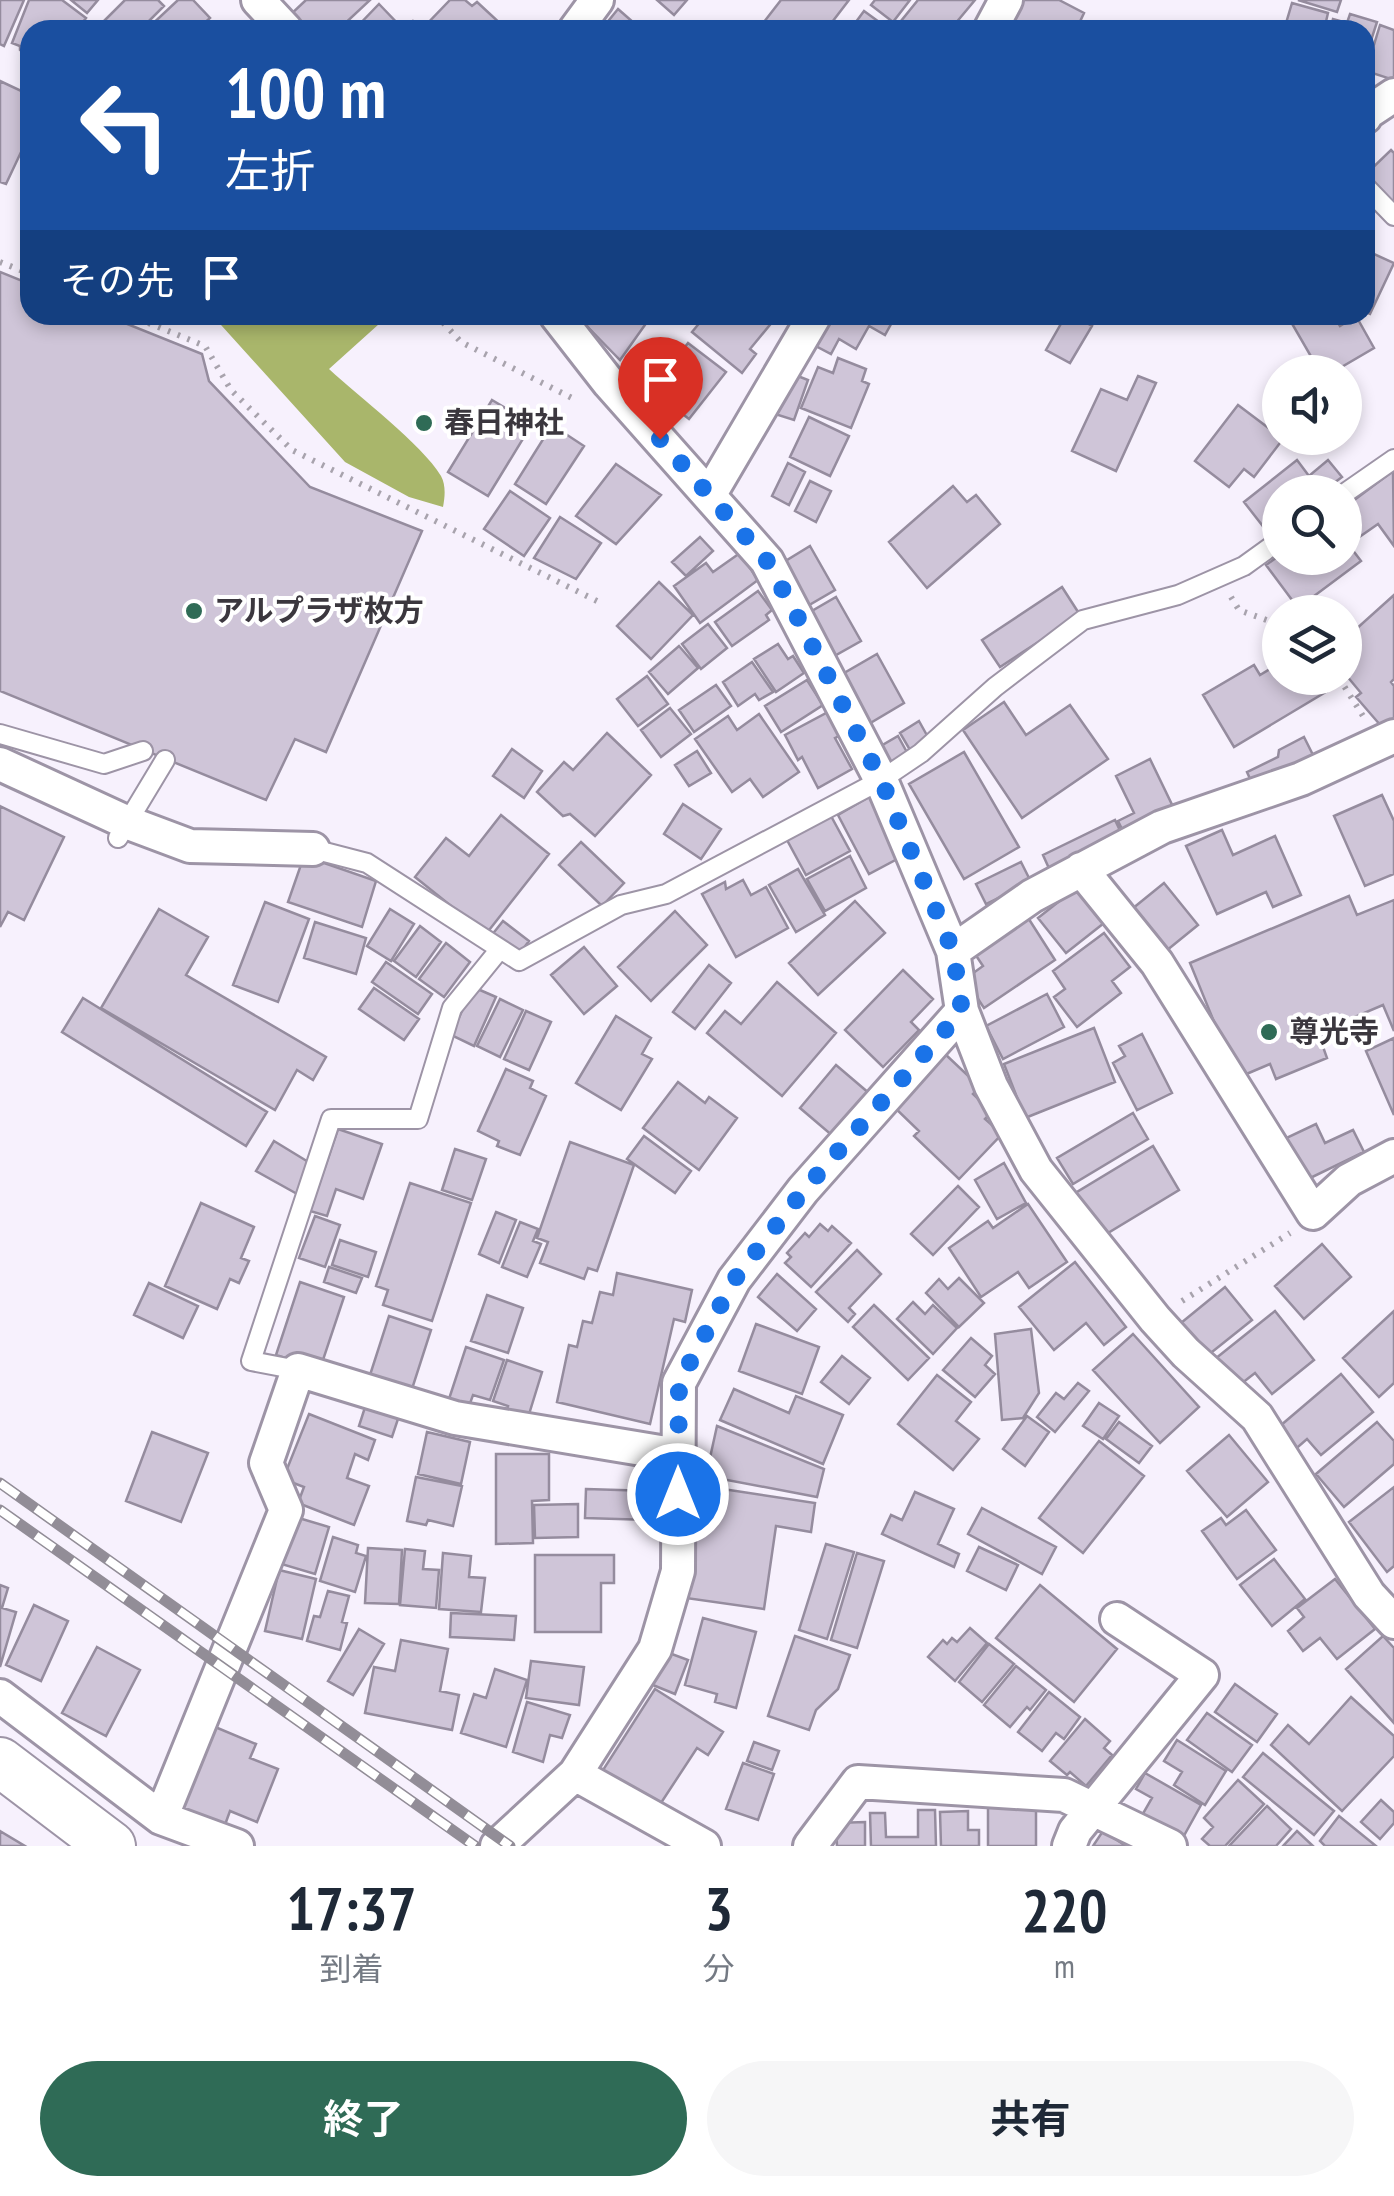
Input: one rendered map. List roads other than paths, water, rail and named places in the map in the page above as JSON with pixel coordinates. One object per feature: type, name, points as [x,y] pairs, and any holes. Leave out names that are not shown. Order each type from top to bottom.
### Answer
[{"type":"main road","points":[[0,1762],[111,1846]]},
{"type":"street","points":[[258,0],[277,20]]},
{"type":"street","points":[[564,325],[609,383],[767,561],[881,780],[953,951],[962,1011],[991,1086],[1036,1170],[1155,1319],[1257,1418],[1369,1595],[1394,1622]]},
{"type":"street","points":[[710,494],[809,325]]},
{"type":"street","points":[[953,951],[1032,896],[1162,828],[1301,779],[1394,736]]},
{"type":"street","points":[[0,764],[122,830],[190,846],[313,849]]},
{"type":"street","points":[[1081,869],[1157,964],[1313,1213],[1350,1180],[1394,1156]]},
{"type":"street","points":[[497,1846],[575,1774],[654,1648],[678,1571],[679,1383],[734,1280],[804,1190],[962,1011]]},
{"type":"street","points":[[161,1818],[286,1510],[266,1463],[298,1370],[455,1418],[678,1455]]},
{"type":"street","points":[[1068,1846],[1202,1675],[1118,1619]]},
{"type":"street","points":[[0,1696],[161,1818],[237,1846]]},
{"type":"street","points":[[575,1774],[704,1846]]},
{"type":"street","points":[[810,1846],[858,1782],[1064,1795],[1170,1846]]},
{"type":"lane","points":[[1375,196],[1394,216]]},
{"type":"lane","points":[[1362,481],[1394,459]]},
{"type":"lane","points":[[313,849],[368,862],[519,960],[621,905],[666,894],[881,780],[921,753],[995,687],[1084,620],[1178,595],[1244,566],[1262,553]]},
{"type":"lane","points":[[0,734],[104,764],[143,751]]},
{"type":"lane","points":[[122,830],[165,760]]},
{"type":"lane","points":[[298,1370],[251,1361],[331,1119],[418,1119],[452,1008],[500,950]]},
{"type":"railway","points":[[0,1483],[510,1846]]},
{"type":"railway","points":[[0,1510],[475,1846]]},
{"type":"place","name":"春日神社","points":[[424,423]]},
{"type":"place","name":"アルプラザ枚方","points":[[194,611]]},
{"type":"place","name":"尊光寺","points":[[1269,1032]]}]
